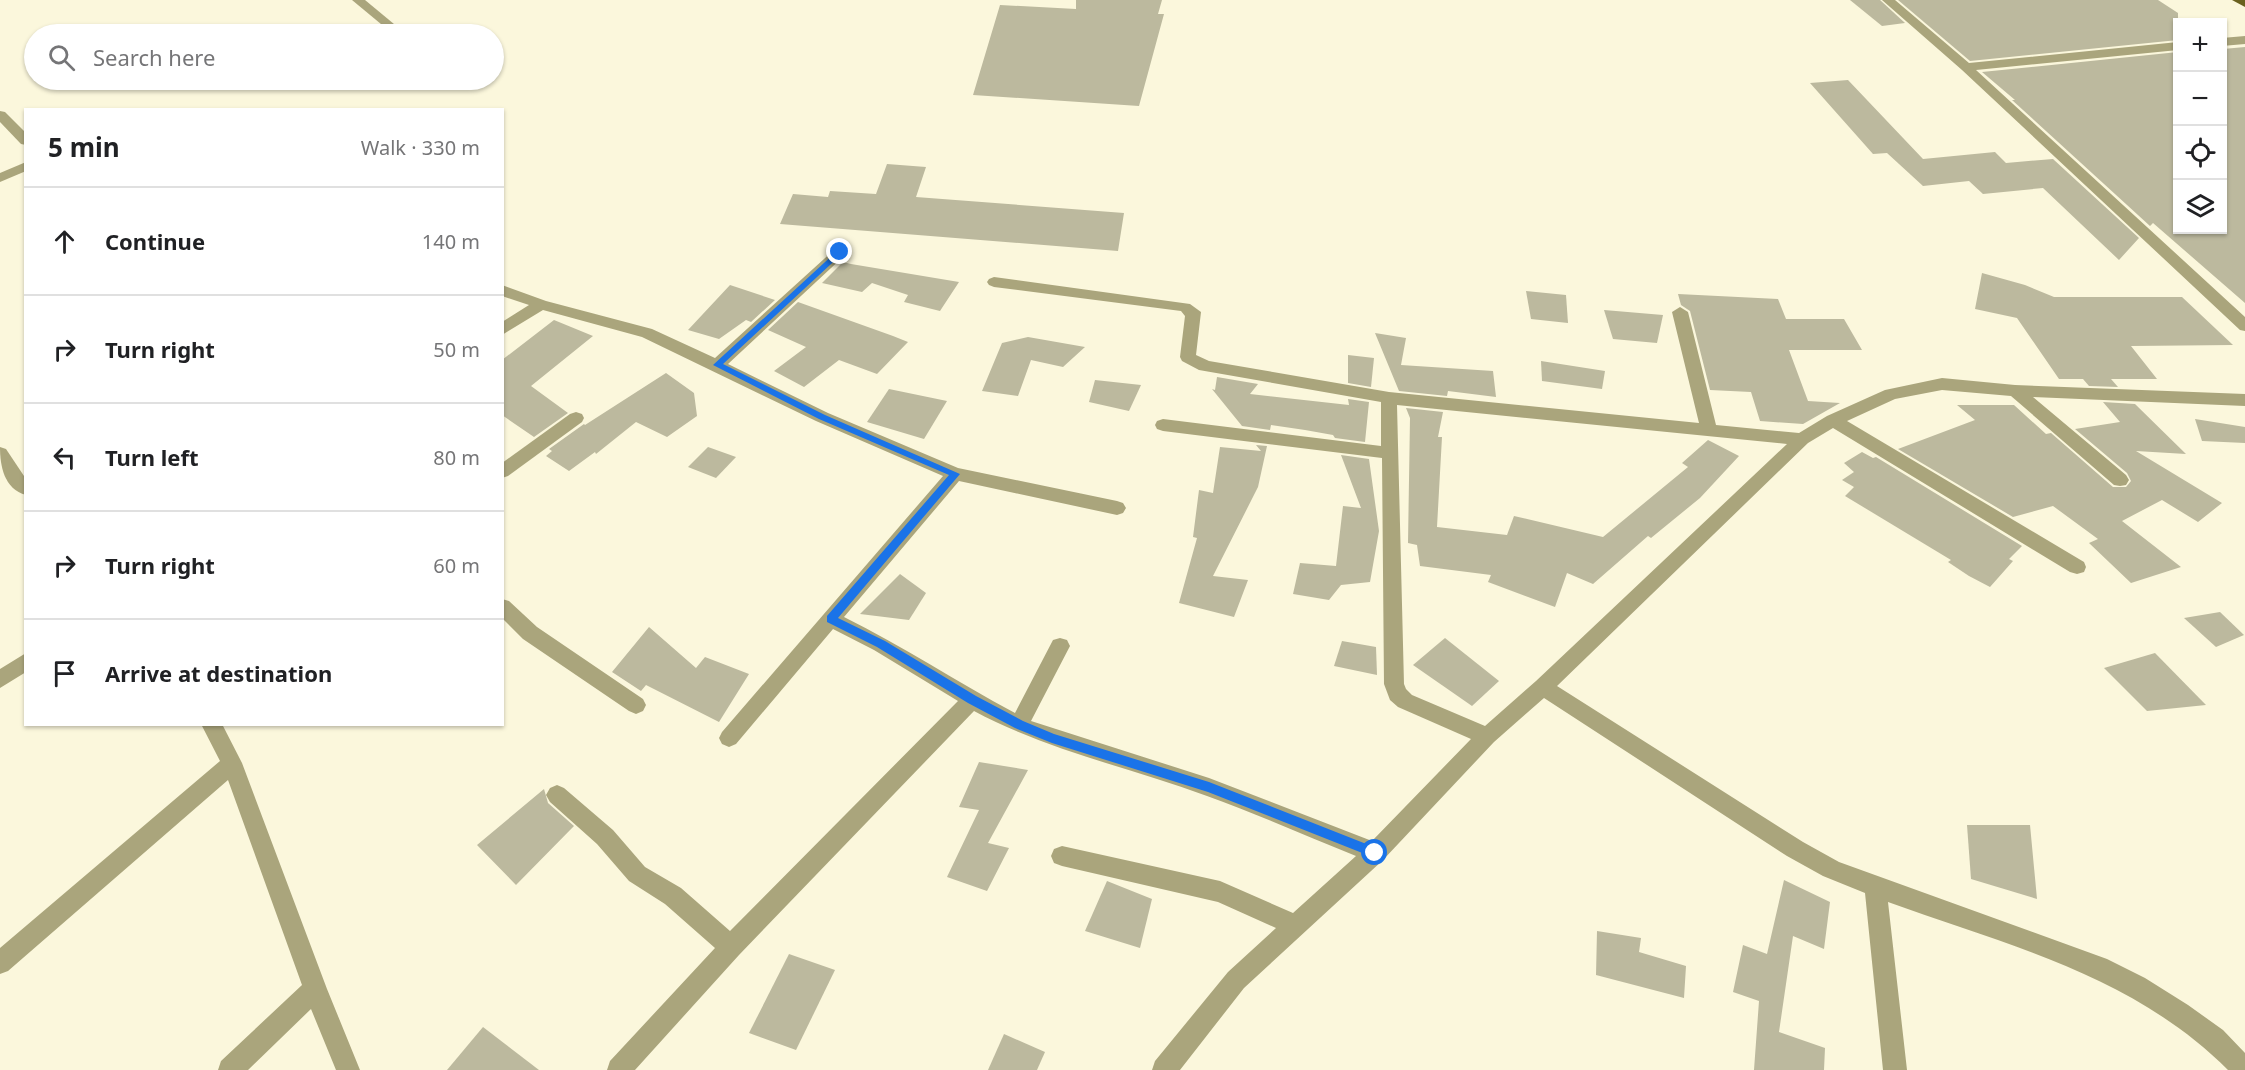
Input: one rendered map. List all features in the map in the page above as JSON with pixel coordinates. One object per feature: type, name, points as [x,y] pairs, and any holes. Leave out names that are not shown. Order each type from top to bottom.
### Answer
[{"type":"main road","points":[[2238,0],[2245,4]]},
{"type":"street","points":[[358,0],[387,24]]},
{"type":"street","points":[[1888,0],[1965,67],[2245,326]]},
{"type":"street","points":[[2227,42],[2245,40]]},
{"type":"street","points":[[1965,67],[2173,46]]},
{"type":"street","points":[[0,115],[24,139]]},
{"type":"street","points":[[0,134],[16,131]]},
{"type":"street","points":[[0,178],[24,167]]},
{"type":"street","points":[[717,365],[840,252]]},
{"type":"street","points":[[994,282],[1185,307],[1193,312],[1187,353],[1191,360],[1198,364],[1389,398],[1802,439]]},
{"type":"street","points":[[504,291],[541,304],[647,333],[822,417],[955,474],[1117,508]]},
{"type":"street","points":[[504,329],[541,304]]},
{"type":"street","points":[[1680,312],[1709,430]]},
{"type":"street","points":[[1164,1070],[1236,980],[1375,853],[1487,735],[1543,687],[1802,439],[1833,420],[1890,394],[1942,384],[2015,391],[2245,400]]},
{"type":"street","points":[[2015,391],[2120,480]]},
{"type":"street","points":[[1389,398],[1394,684],[1397,694],[1406,701],[1487,735]]},
{"type":"street","points":[[504,471],[576,418]]},
{"type":"street","points":[[1833,420],[2077,567]]},
{"type":"street","points":[[1163,425],[1391,453]]},
{"type":"street","points":[[0,453],[17,482],[24,487]]},
{"type":"street","points":[[729,738],[955,474]]},
{"type":"street","points":[[504,608],[530,633],[636,705]]},
{"type":"street","points":[[830,619],[881,644],[972,700],[1019,725],[1052,738],[1209,787],[1375,853]]},
{"type":"street","points":[[1019,725],[1060,645]]},
{"type":"street","points":[[0,680],[24,662]]},
{"type":"street","points":[[1543,687],[1795,849],[1831,869],[2099,967],[2137,986],[2180,1013],[2214,1039],[2245,1070]]},
{"type":"street","points":[[620,1070],[731,947],[972,700]]},
{"type":"street","points":[[213,726],[232,763],[315,988],[348,1070]]},
{"type":"street","points":[[0,963],[232,763]]},
{"type":"street","points":[[557,795],[605,837],[637,874],[673,896],[731,947]]},
{"type":"street","points":[[1062,856],[1220,892],[1297,926]]},
{"type":"street","points":[[1875,887],[1895,1070]]},
{"type":"street","points":[[230,1070],[315,988]]},
{"type":"building","points":[[1076,0],[1162,0],[1158,14],[1164,14],[1139,106],[973,95],[1000,5],[1076,9]]},
{"type":"building","points":[[1850,0],[1880,0],[1905,23],[1882,26]]},
{"type":"building","points":[[1898,0],[2158,0],[2178,13],[2178,18],[2173,18],[2173,41],[1970,61]]},
{"type":"building","points":[[2245,47],[2245,303],[2153,223],[2150,226],[1982,72],[2173,53],[2173,234],[2227,234],[2227,49]]},
{"type":"building","points":[[1848,80],[1923,159],[1995,152],[2006,163],[2053,159],[2139,238],[2119,260],[2043,188],[1983,194],[1969,181],[1923,186],[1887,153],[1873,154],[1810,83]]},
{"type":"building","points":[[887,164],[926,167],[916,197],[1124,213],[1118,251],[780,224],[793,194],[828,197],[830,191],[876,194]]},
{"type":"building","points":[[843,262],[959,282],[940,311],[904,302],[908,295],[872,283],[862,292],[822,283]]},
{"type":"building","points":[[1982,273],[2025,285],[2054,297],[2182,297],[2233,345],[2131,346],[2157,379],[2111,379],[2118,387],[2089,386],[2083,379],[2059,379],[2017,318],[1975,309]]},
{"type":"building","points":[[730,285],[775,300],[751,322],[746,320],[719,339],[688,330]]},
{"type":"building","points":[[1526,291],[1566,295],[1568,323],[1531,319]]},
{"type":"building","points":[[1678,294],[1778,299],[1786,319],[1844,319],[1862,350],[1789,350],[1808,401],[1840,403],[1803,424],[1760,421],[1751,392],[1710,390],[1690,311],[1681,305]]},
{"type":"building","points":[[798,302],[908,342],[877,374],[839,360],[804,387],[774,371],[806,347],[768,330]]},
{"type":"building","points":[[1604,310],[1663,315],[1657,343],[1613,339]]},
{"type":"building","points":[[554,320],[593,336],[531,386],[568,413],[534,437],[504,416],[504,358]]},
{"type":"building","points":[[1375,333],[1406,338],[1401,365],[1493,371],[1496,397],[1448,391],[1447,396],[1399,391]]},
{"type":"building","points":[[1028,337],[1085,347],[1063,367],[1031,360],[1018,396],[982,391],[1002,343]]},
{"type":"building","points":[[1348,355],[1374,358],[1371,387],[1348,383]]},
{"type":"building","points":[[1541,361],[1605,371],[1602,389],[1542,381]]},
{"type":"building","points":[[666,373],[694,393],[697,416],[667,437],[636,422],[596,454],[595,452],[569,471],[546,456],[552,451],[549,449],[584,424]]},
{"type":"building","points":[[1217,377],[1258,384],[1250,394],[1349,405],[1348,399],[1369,402],[1365,442],[1271,425],[1270,430],[1242,426],[1212,389],[1215,390]]},
{"type":"building","points":[[1095,380],[1141,385],[1129,411],[1089,402]]},
{"type":"building","points":[[889,389],[947,401],[924,439],[867,422]]},
{"type":"building","points":[[2103,402],[2135,404],[2186,454],[2136,451],[2222,503],[2198,522],[2162,500],[2122,521],[2181,567],[2131,583],[2089,543],[2098,539],[2053,506],[2013,517],[1898,449],[1975,420],[1957,405],[2014,405],[2046,434],[2051,433],[2113,487],[2126,487],[2131,481],[2127,473],[2075,429],[2120,422]]},
{"type":"building","points":[[1406,408],[1443,412],[1438,437],[1442,437],[1437,527],[1507,535],[1514,516],[1603,537],[1688,467],[1682,463],[1708,440],[1739,456],[1700,498],[1651,538],[1648,536],[1593,584],[1567,573],[1555,607],[1488,582],[1491,575],[1420,566],[1417,545],[1408,543],[1410,418]]},
{"type":"building","points":[[2195,419],[2245,427],[2245,443],[2202,441]]},
{"type":"building","points":[[1256,445],[1267,446],[1258,487],[1213,576],[1248,580],[1234,617],[1179,603],[1197,538],[1193,537],[1199,490],[1213,493],[1220,447],[1261,451]]},
{"type":"building","points":[[708,447],[736,457],[716,478],[688,467]]},
{"type":"building","points":[[1862,452],[1873,458],[1876,457],[2022,546],[2009,559],[2013,561],[1990,587],[1948,562],[1951,560],[1845,496],[1854,487],[1842,480],[1854,472],[1844,463]]},
{"type":"building","points":[[1341,455],[1369,459],[1379,531],[1370,582],[1341,585],[1329,600],[1293,594],[1300,563],[1336,566],[1343,506],[1361,508]]},
{"type":"building","points":[[900,574],[926,593],[909,620],[860,614]]},
{"type":"building","points":[[2220,612],[2244,635],[2216,647],[2184,618]]},
{"type":"building","points":[[649,627],[696,668],[705,657],[749,674],[719,722],[646,685],[641,691],[612,672]]},
{"type":"building","points":[[1445,638],[1499,681],[1472,706],[1413,665]]},
{"type":"building","points":[[1342,641],[1376,647],[1377,675],[1334,666]]},
{"type":"building","points":[[2155,653],[2206,705],[2147,711],[2104,668]]},
{"type":"building","points":[[979,762],[1028,770],[988,843],[1009,848],[987,891],[947,877],[979,810],[959,807]]},
{"type":"building","points":[[544,789],[548,803],[574,826],[516,885],[477,845]]},
{"type":"building","points":[[1967,825],[2030,825],[2037,899],[1971,879]]},
{"type":"building","points":[[1784,880],[1830,902],[1824,949],[1793,936],[1779,1032],[1825,1048],[1824,1070],[1754,1070],[1759,1001],[1733,992],[1743,945],[1767,954]]},
{"type":"building","points":[[1107,881],[1152,899],[1140,948],[1085,931]]},
{"type":"building","points":[[1597,931],[1641,938],[1639,952],[1686,966],[1684,998],[1596,975]]},
{"type":"building","points":[[789,954],[835,970],[796,1050],[749,1033]]},
{"type":"building","points":[[483,1027],[539,1070],[447,1070]]},
{"type":"building","points":[[1004,1034],[1045,1052],[1037,1070],[988,1070]]},
{"type":"route","points":[[840,252],[717,365],[822,417],[955,474],[830,619],[881,644],[972,700],[1019,725],[1052,738],[1209,787],[1375,853]]}]
